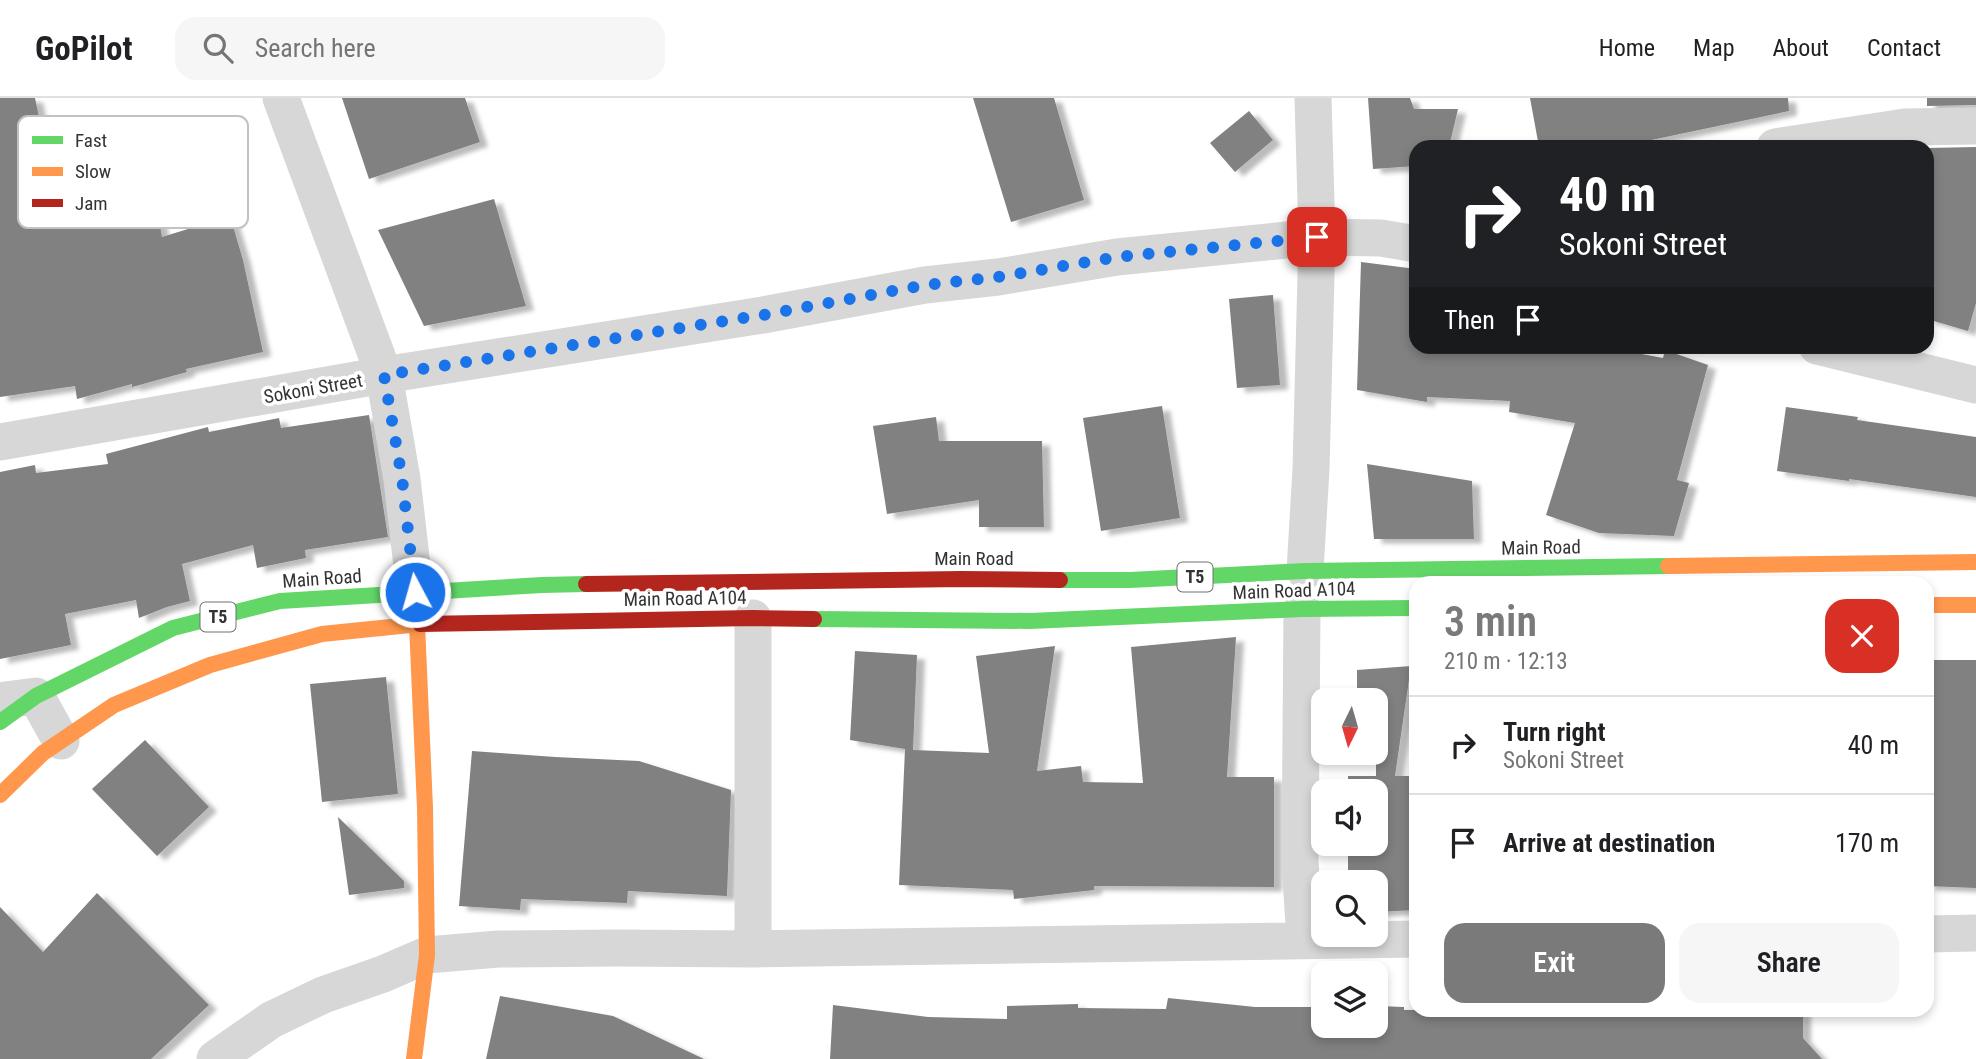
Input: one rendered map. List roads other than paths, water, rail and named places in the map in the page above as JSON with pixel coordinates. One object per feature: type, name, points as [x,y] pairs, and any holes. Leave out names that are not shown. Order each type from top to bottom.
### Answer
[{"type":"main road","name":"Main Road","points":[[0,722],[36,696],[173,628],[280,601],[416,608],[541,585],[961,579],[1130,580],[1305,571],[1935,574],[1976,562]]},
{"type":"main road","points":[[1934,584],[1935,574]]},
{"type":"main road","points":[[1934,605],[1976,605]]},
{"type":"main road","name":"Main Road A104","points":[[0,795],[43,753],[114,705],[210,666],[416,608],[753,618],[1030,621],[1302,609],[1409,608]]},
{"type":"main road","points":[[414,1059],[427,955],[425,794],[416,608]]},
{"type":"street","points":[[281,98],[384,375],[402,478],[416,608]]},
{"type":"street","points":[[1305,571],[1311,469],[1317,237],[1312,98]]},
{"type":"street","points":[[1820,140],[1905,127],[1976,126]]},
{"type":"street","name":"Sokoni Street","points":[[0,442],[384,375],[763,315],[925,285],[998,277],[1117,257],[1317,237],[1399,241]]},
{"type":"street","points":[[1850,354],[1976,385]]},
{"type":"street","points":[[1302,609],[1300,862],[1305,940]]},
{"type":"street","points":[[753,618],[753,949]]},
{"type":"street","points":[[0,700],[36,696],[61,741]]},
{"type":"street","points":[[1934,934],[1976,933]]},
{"type":"street","points":[[215,1059],[271,1020],[323,995],[427,955],[498,950],[617,948],[753,949],[1409,939]]}]
